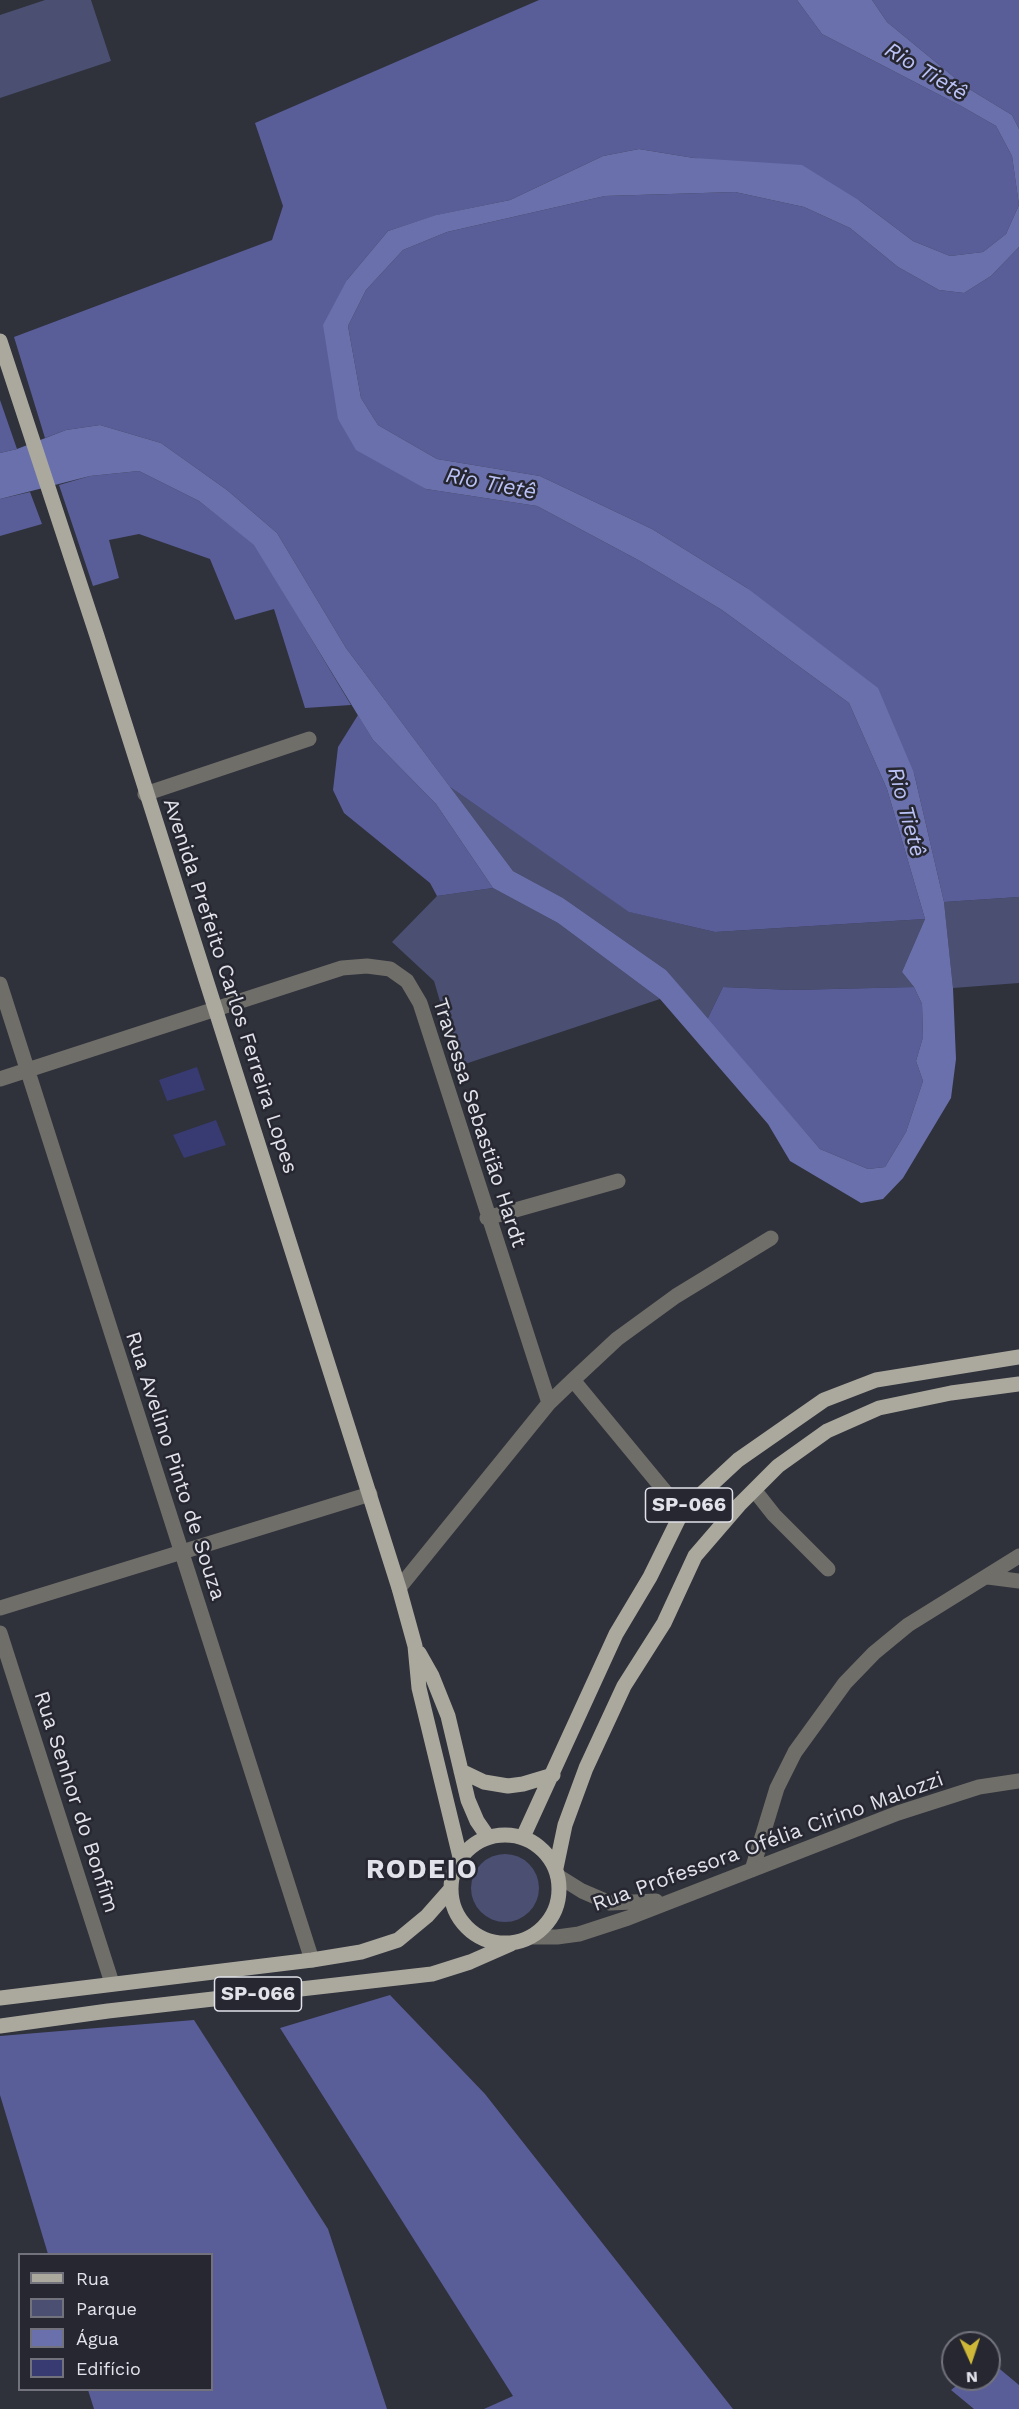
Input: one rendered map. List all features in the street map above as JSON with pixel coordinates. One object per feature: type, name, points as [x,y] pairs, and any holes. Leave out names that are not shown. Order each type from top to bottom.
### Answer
[{"type":"main road","name":"Avenida Prefeito Carlos Ferreira Lopes","points":[[0,341],[216,1008],[399,1588],[415,1646],[419,1688],[460,1857]]},
{"type":"main road","name":"SP-066","points":[[523,1838],[616,1634],[650,1577],[682,1512],[738,1460],[824,1400],[876,1380],[1019,1357]]},
{"type":"main road","name":"SP-066","points":[[557,1872],[565,1825],[579,1787],[624,1686],[664,1623],[695,1556],[739,1505],[778,1466],[827,1431],[879,1408],[951,1393],[1019,1384]]},
{"type":"main road","name":"Avenida Prefeito Carlos Ferreira Lopes","points":[[415,1646],[432,1676],[448,1716],[468,1800],[477,1821],[488,1837]]},
{"type":"main road","points":[[461,1771],[484,1782],[508,1786],[524,1784],[553,1775]]},
{"type":"main road","points":[[501,1834],[523,1838],[543,1849],[557,1872],[560,1893],[556,1911],[546,1926],[532,1937],[511,1944],[493,1942],[476,1936],[462,1924],[453,1908],[450,1890],[452,1873],[460,1857],[472,1845],[488,1837],[501,1834]]},
{"type":"main road","name":"SP-066","points":[[0,1998],[361,1952],[398,1940],[428,1916],[450,1890]]},
{"type":"main road","name":"SP-066","points":[[0,2026],[108,2011],[432,1974],[470,1962],[511,1944]]},
{"type":"street","points":[[146,794],[309,739]]},
{"type":"street","name":"Travessa Sebastião Hardt","points":[[0,1079],[342,968],[367,966],[390,969],[407,981],[420,1003],[549,1403]]},
{"type":"street","name":"Rua Avelino Pinto de Souza","points":[[0,984],[312,1960]]},
{"type":"street","points":[[488,1218],[618,1180]]},
{"type":"street","points":[[399,1588],[549,1403],[573,1380],[617,1339],[676,1296],[771,1238]]},
{"type":"street","points":[[573,1380],[682,1512]]},
{"type":"street","points":[[754,1491],[774,1515],[828,1569]]},
{"type":"street","points":[[0,1608],[370,1494]]},
{"type":"street","points":[[752,1870],[777,1788],[795,1752],[845,1683],[874,1653],[908,1625],[1019,1557]]},
{"type":"street","points":[[988,1577],[1019,1581]]},
{"type":"street","name":"Rua Senhor do Bonfim","points":[[0,1633],[112,1983]]},
{"type":"street","name":"Rua Professora Ofélia Cirino Malozzi","points":[[532,1937],[579,1934],[898,1813],[979,1787],[1019,1781]]},
{"type":"street","points":[[557,1872],[582,1891],[610,1903],[676,1899]]},
{"type":"green space","points":[[45,0],[91,0],[111,61],[0,98],[0,15]]},
{"type":"green space","points":[[450,787],[630,912],[715,932],[925,919],[902,972],[914,987],[791,990],[723,987],[707,1020],[666,970],[563,898],[513,871]]},
{"type":"green space","points":[[493,888],[558,923],[660,999],[459,1066],[434,981],[392,942],[437,896]]},
{"type":"green space","points":[[1019,897],[1019,983],[953,988],[944,902]]},
{"type":"green space","points":[[505,1854],[518,1857],[529,1864],[536,1875],[539,1888],[536,1901],[529,1912],[518,1919],[505,1922],[492,1919],[481,1912],[474,1901],[471,1888],[474,1875],[481,1864],[492,1857]]},
{"type":"shaded area","points":[[539,0],[797,0],[822,34],[996,126],[1012,156],[1019,205],[1006,234],[983,252],[950,256],[913,241],[860,201],[694,158],[639,149],[603,156],[510,200],[437,215],[388,231],[347,280],[338,419],[426,489],[537,506],[640,561],[722,610],[849,703],[887,789],[925,919],[715,932],[629,912],[450,787],[346,648],[277,533],[227,490],[161,443],[100,425],[66,430],[45,438],[14,337],[272,240],[283,206],[255,123]]},
{"type":"shaded area","points":[[872,0],[1019,0],[1019,129],[1012,115],[966,87],[887,22]]},
{"type":"shaded area","points":[[735,192],[804,207],[850,228],[898,267],[939,290],[964,293],[991,276],[1019,247],[1019,897],[944,902],[914,773],[747,588],[652,529],[540,476],[437,459],[378,425],[361,398],[348,326],[366,290],[403,250],[447,232],[605,196]]},
{"type":"shaded area","points":[[0,400],[17,449],[0,453]]},
{"type":"shaded area","points":[[139,471],[199,501],[255,545],[351,705],[305,708],[274,609],[235,620],[210,559],[139,534],[109,540],[119,578],[93,586],[59,485],[90,476]]},
{"type":"shaded area","points":[[30,492],[42,524],[0,536],[0,499]]},
{"type":"shaded area","points":[[358,715],[373,740],[436,804],[493,888],[437,896],[430,883],[344,813],[333,790],[338,747]]},
{"type":"shaded area","points":[[723,987],[791,990],[914,987],[922,1004],[923,1037],[916,1061],[923,1081],[906,1132],[885,1167],[868,1169],[820,1149],[707,1020]]},
{"type":"shaded area","points":[[390,1995],[485,2094],[733,2409],[484,2409],[513,2396],[280,2028]]},
{"type":"shaded area","points":[[194,2020],[328,2229],[387,2409],[94,2409],[88,2391],[213,2391],[213,2253],[48,2253],[0,2095],[0,2036]]},
{"type":"shaded area","points":[[1001,2370],[1019,2385],[1019,2409],[974,2409],[952,2391],[1001,2391]]},
{"type":"water","name":"Rio Tietê","points":[[797,0],[872,0],[887,22],[966,87],[1012,115],[1019,129],[1019,205],[1012,156],[996,126],[822,34]]},
{"type":"water","name":"Rio Tietê","points":[[639,149],[694,158],[802,165],[860,201],[913,241],[950,256],[983,252],[1006,234],[1019,205],[1019,247],[991,276],[964,293],[939,290],[898,267],[850,228],[804,207],[735,192],[605,196],[447,232],[403,250],[366,290],[348,326],[361,398],[378,425],[437,459],[540,476],[652,529],[747,588],[878,688],[914,773],[944,902],[953,988],[956,1059],[951,1098],[903,1178],[883,1199],[861,1203],[790,1161],[768,1124],[660,999],[558,923],[493,888],[436,804],[373,740],[254,545],[199,501],[139,471],[90,476],[0,499],[0,453],[17,449],[66,430],[100,425],[161,443],[227,490],[277,533],[346,648],[513,871],[563,898],[666,970],[820,1149],[868,1169],[885,1167],[906,1132],[923,1081],[916,1061],[923,1037],[922,1004],[914,987],[902,972],[925,919],[887,789],[849,703],[722,610],[640,561],[537,506],[426,489],[356,450],[338,419],[323,325],[347,280],[388,231],[436,215],[510,200],[603,156]]},
{"type":"building","points":[[197,1067],[205,1090],[167,1101],[159,1080]]},
{"type":"building","points":[[216,1120],[226,1145],[184,1158],[173,1135]]},
{"type":"district","name":"RODEIO","points":[[422,1870]]}]
